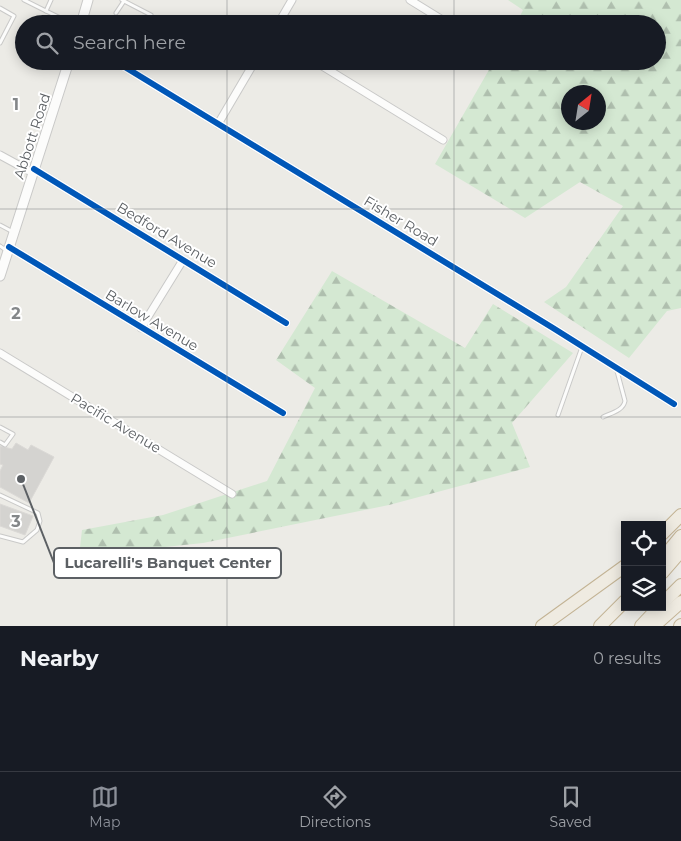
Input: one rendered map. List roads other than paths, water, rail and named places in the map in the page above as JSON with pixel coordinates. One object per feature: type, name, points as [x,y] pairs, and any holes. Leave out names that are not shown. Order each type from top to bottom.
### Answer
[{"type":"highway","points":[[666,530],[681,515]]},
{"type":"highway","points":[[666,555],[681,536]]},
{"type":"highway","points":[[666,568],[681,551]]},
{"type":"highway","points":[[542,626],[621,569]]},
{"type":"highway","points":[[666,600],[681,585]]},
{"type":"highway","points":[[654,626],[681,602]]},
{"type":"highway","points":[[600,626],[621,605]]},
{"type":"highway","points":[[610,626],[625,611]]},
{"type":"highway","points":[[641,626],[655,611]]},
{"type":"street","points":[[84,15],[88,0]]},
{"type":"street","points":[[283,15],[292,0]]},
{"type":"street","points":[[410,0],[434,15]]},
{"type":"street","name":"Abbott Road","points":[[0,276],[6,248],[14,232],[66,70]]},
{"type":"street","name":"Fisher Road","points":[[130,70],[674,404]]},
{"type":"street","points":[[218,124],[250,70]]},
{"type":"street","points":[[329,70],[443,140]]},
{"type":"street","name":"Bedford Avenue","points":[[0,155],[34,171],[286,323]]},
{"type":"street","name":"Barlow Avenue","points":[[6,248],[283,412]]},
{"type":"street","points":[[141,328],[183,260]]},
{"type":"street","name":"Pacific Avenue","points":[[0,353],[232,494]]},
{"type":"lane","points":[[24,0],[54,15]]},
{"type":"lane","points":[[46,11],[50,0]]},
{"type":"lane","points":[[116,13],[124,0],[151,15]]},
{"type":"lane","points":[[0,8],[14,16],[0,42]]},
{"type":"lane","points":[[0,224],[14,232]]},
{"type":"lane","points":[[558,415],[582,346]]},
{"type":"lane","points":[[603,417],[624,406],[625,401],[617,368]]},
{"type":"lane","points":[[0,427],[13,434],[5,444],[0,442]]},
{"type":"lane","points":[[0,495],[38,513],[40,521],[37,530],[23,542],[0,536]]},
{"type":"place","name":"Lucarelli's Banquet Center","points":[[21,479]]}]
